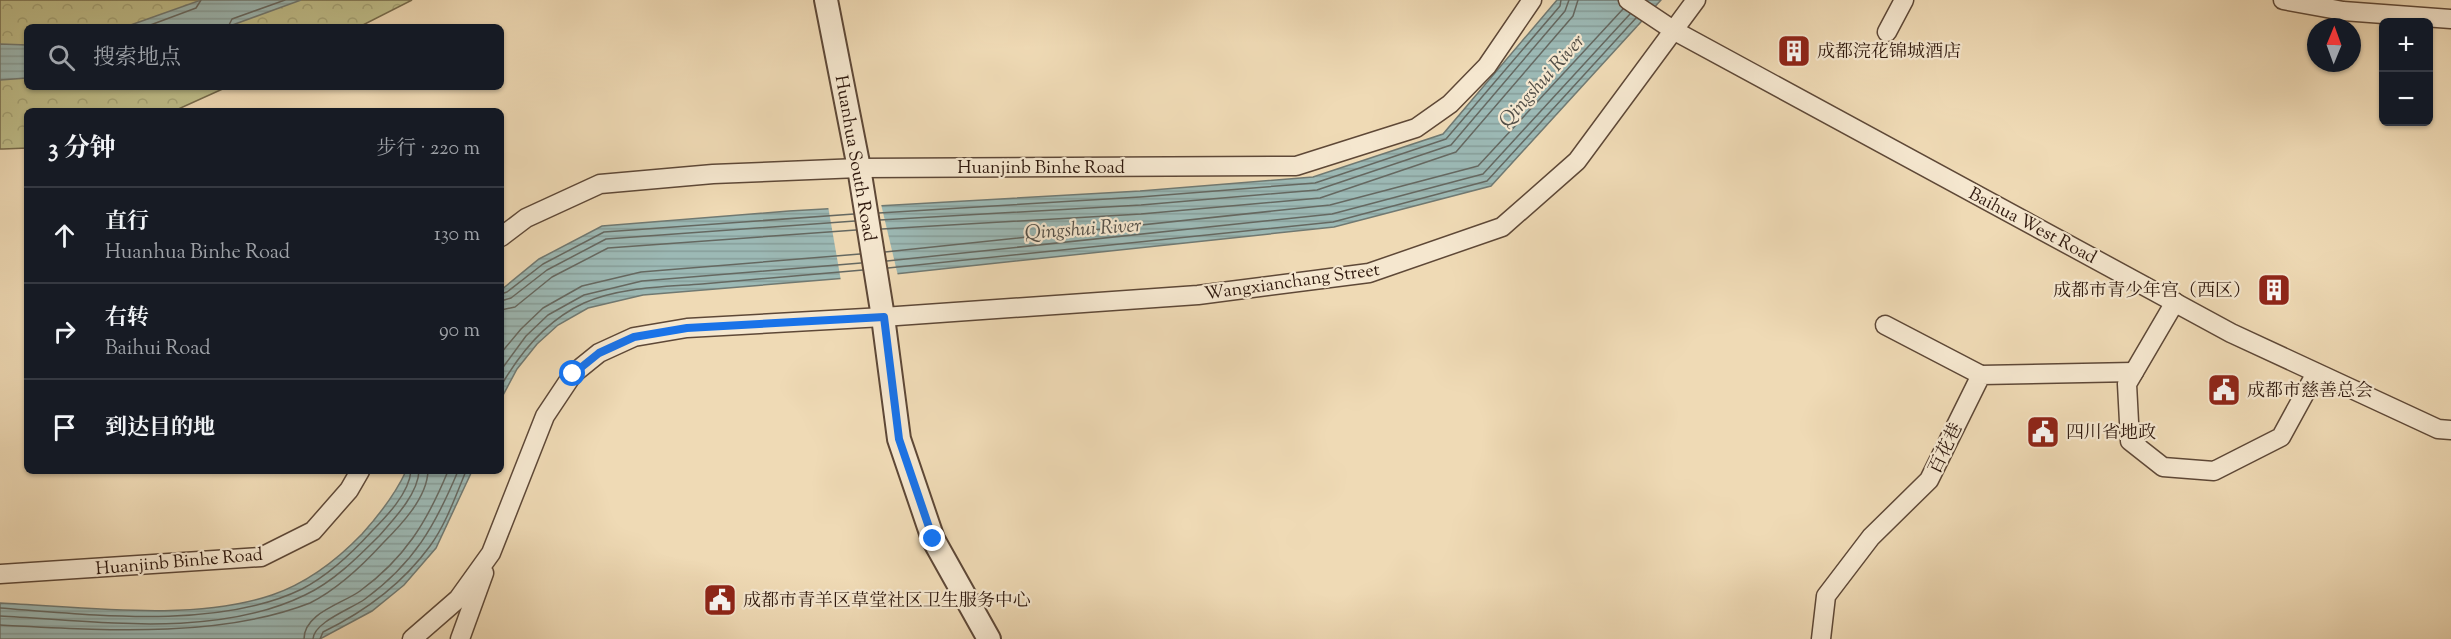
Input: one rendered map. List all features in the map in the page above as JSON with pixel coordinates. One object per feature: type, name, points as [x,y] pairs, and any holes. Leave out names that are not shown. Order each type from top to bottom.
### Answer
[{"type":"street","name":"Huanhua South Road","points":[[826,0],[859,168],[884,317],[899,439],[933,539],[989,639]]},
{"type":"street","name":"Huanjinb Binhe Road","points":[[504,235],[526,218],[600,184],[713,174],[859,168],[1296,166],[1416,128],[1450,104],[1487,66],[1532,0]]},
{"type":"street","name":"Baihua West Road","points":[[1628,0],[1673,30],[2231,333],[2438,429],[2451,430]]},
{"type":"street","name":"Wangxianchang Street","points":[[491,553],[545,416],[573,374],[599,353],[634,337],[687,328],[1198,295],[1369,273],[1502,227],[1577,161],[1696,0]]},
{"type":"street","points":[[1887,32],[1904,0]]},
{"type":"street","points":[[2283,0],[2343,11],[2451,19]]},
{"type":"street","points":[[2175,302],[2127,384],[2130,441],[2163,467],[2214,471],[2281,437],[2316,373]]},
{"type":"street","points":[[1885,325],[1981,375],[2134,372]]},
{"type":"street","name":"百花巷","points":[[1821,639],[1826,596],[1871,537],[1929,480],[1981,375]]},
{"type":"street","name":"Huanjinb Binhe Road","points":[[0,574],[261,557],[313,531],[349,490],[358,474]]},
{"type":"street","points":[[412,639],[458,599],[491,553]]},
{"type":"street","points":[[460,639],[491,553]]},
{"type":"green space","points":[[0,0],[412,0],[365,24],[24,24],[24,90],[220,90],[181,108],[24,108],[24,148],[0,149]]},
{"type":"water","points":[[201,0],[301,0],[235,24],[133,24]]},
{"type":"water","name":"Qingshui River","points":[[1557,0],[1661,0],[1491,186],[1334,227],[895,274],[643,295],[588,308],[558,325],[537,344],[517,369],[504,393],[504,288],[539,259],[602,226],[789,211],[1140,191],[1313,177],[1443,134]]},
{"type":"water","points":[[0,44],[24,45],[24,78],[0,80]]},
{"type":"water","points":[[404,474],[471,474],[436,548],[404,585],[372,611],[320,639],[0,639],[0,603],[138,611],[173,610],[241,603],[272,595],[297,584],[332,562],[369,527]]},
{"type":"pier","points":[[881,204],[898,276],[841,281],[828,206]]},
{"type":"place","name":"成都浣花锦城酒店","points":[[1794,51]]},
{"type":"place","name":"成都市青少年宫（西区）","points":[[2274,290]]},
{"type":"place","name":"成都市慈善总会","points":[[2224,390]]},
{"type":"place","name":"四川省地政","points":[[2043,432]]},
{"type":"place","name":"成都市青羊区草堂社区卫生服务中心","points":[[720,600]]},
{"type":"route","points":[[573,374],[599,353],[634,337],[687,328],[884,317],[899,439],[933,539]]}]
